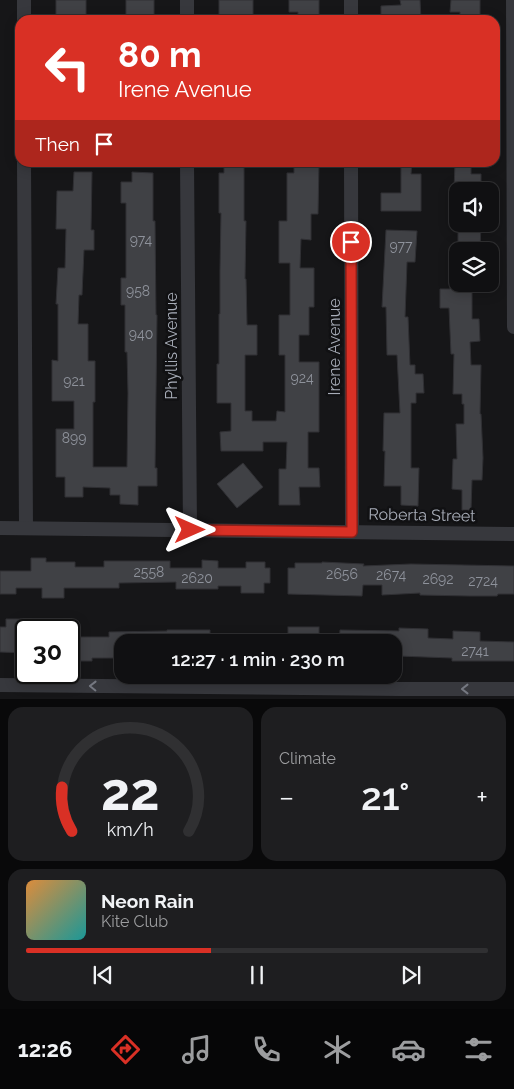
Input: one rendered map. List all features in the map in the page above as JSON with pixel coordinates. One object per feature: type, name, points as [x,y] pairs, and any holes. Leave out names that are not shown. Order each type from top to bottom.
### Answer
[{"type":"street","points":[[24,0],[24,15]]},
{"type":"street","points":[[187,0],[187,15]]},
{"type":"street","points":[[351,0],[351,15]]},
{"type":"street","points":[[513,0],[514,327]]},
{"type":"street","points":[[24,167],[26,528]]},
{"type":"street","name":"Phyllis Avenue","points":[[188,167],[190,530]]},
{"type":"street","name":"Irene Avenue","points":[[351,167],[352,532]]},
{"type":"street","name":"Roberta Street","points":[[0,528],[514,534]]},
{"type":"street","points":[[0,685],[25,692],[400,694],[514,689]]},
{"type":"building","points":[[56,0],[86,0],[86,15],[56,15]]},
{"type":"building","points":[[126,0],[154,0],[154,15],[126,15]]},
{"type":"building","points":[[219,0],[253,0],[253,15],[219,15]]},
{"type":"building","points":[[289,0],[319,0],[319,15],[298,15],[298,12],[289,12]]},
{"type":"building","points":[[400,0],[420,0],[421,15],[381,15],[381,6],[401,5]]},
{"type":"building","points":[[451,0],[480,0],[480,15],[460,15],[460,12],[450,12]]},
{"type":"building","points":[[224,167],[244,167],[247,325],[257,325],[257,355],[245,355],[245,411],[252,411],[252,421],[276,421],[277,411],[285,412],[285,355],[279,355],[279,315],[290,315],[290,263],[279,263],[279,221],[287,221],[287,173],[294,173],[294,167],[319,167],[318,214],[311,214],[311,240],[301,239],[300,268],[314,268],[314,307],[309,307],[309,335],[299,335],[299,362],[319,362],[319,432],[308,432],[308,468],[319,468],[320,487],[299,487],[300,505],[279,505],[279,469],[286,469],[287,442],[263,442],[263,451],[221,451],[220,432],[231,431],[231,403],[217,403],[221,213],[219,213],[219,173],[224,173]]},
{"type":"building","points":[[401,167],[412,167],[411,174],[421,174],[421,211],[381,211],[381,193],[401,193]]},
{"type":"building","points":[[455,167],[471,167],[471,174],[481,174],[481,182],[454,182]]},
{"type":"building","points":[[74,172],[92,172],[91,230],[94,230],[94,250],[84,250],[82,295],[79,295],[78,324],[88,324],[88,361],[95,361],[93,467],[127,467],[127,352],[125,352],[125,305],[121,305],[121,278],[126,278],[126,203],[121,203],[121,182],[132,182],[132,172],[153,173],[157,315],[155,468],[157,468],[157,486],[138,486],[138,505],[120,504],[120,495],[110,495],[110,488],[83,487],[83,497],[65,497],[65,477],[56,477],[56,429],[74,429],[74,401],[52,401],[52,360],[58,361],[58,304],[56,304],[58,268],[65,268],[66,229],[56,229],[57,191],[73,191]]},
{"type":"building","points":[[386,230],[417,231],[415,262],[407,262],[405,317],[408,317],[410,365],[415,365],[415,374],[423,374],[424,393],[416,393],[416,403],[411,403],[411,468],[419,468],[418,506],[401,505],[401,486],[384,486],[384,413],[400,413],[397,355],[387,355],[386,307],[382,307]]},
{"type":"building","points":[[458,232],[481,232],[480,242],[458,242]]},
{"type":"building","points":[[440,289],[449,289],[449,292],[472,292],[472,319],[479,319],[480,341],[470,342],[471,365],[481,365],[480,414],[483,458],[482,480],[472,480],[471,510],[462,510],[462,490],[452,489],[453,459],[457,459],[456,424],[464,424],[464,404],[462,404],[462,394],[453,394],[454,354],[451,354],[449,308],[440,308]]},
{"type":"building","points":[[243,463],[263,487],[237,508],[217,484]]},
{"type":"building","points":[[31,558],[46,558],[46,562],[75,562],[75,567],[104,567],[104,561],[170,561],[170,568],[202,568],[202,560],[218,561],[218,568],[246,568],[246,562],[265,562],[265,568],[270,568],[270,583],[264,583],[264,593],[241,593],[241,586],[218,586],[218,589],[176,589],[176,582],[119,583],[119,588],[64,588],[64,598],[42,598],[42,588],[16,588],[16,594],[0,594],[0,571],[31,571]]},
{"type":"building","points":[[295,563],[364,564],[363,566],[411,564],[514,566],[514,594],[498,594],[497,596],[420,595],[420,593],[382,595],[382,585],[363,585],[362,596],[288,594],[288,568],[295,568]]},
{"type":"building","points":[[6,619],[15,619],[15,653],[0,652],[0,627],[6,627]]},
{"type":"building","points":[[288,627],[319,627],[319,634],[288,634]]},
{"type":"building","points":[[399,628],[428,629],[428,638],[453,639],[453,631],[480,632],[480,641],[514,642],[514,661],[452,661],[452,658],[402,656],[402,634],[340,634],[340,630],[399,631]]},
{"type":"building","points":[[210,630],[210,634],[114,634],[114,658],[92,658],[92,661],[80,661],[80,637],[109,637],[109,632]]},
{"type":"route","points":[[190,530],[352,532],[351,242]]}]
